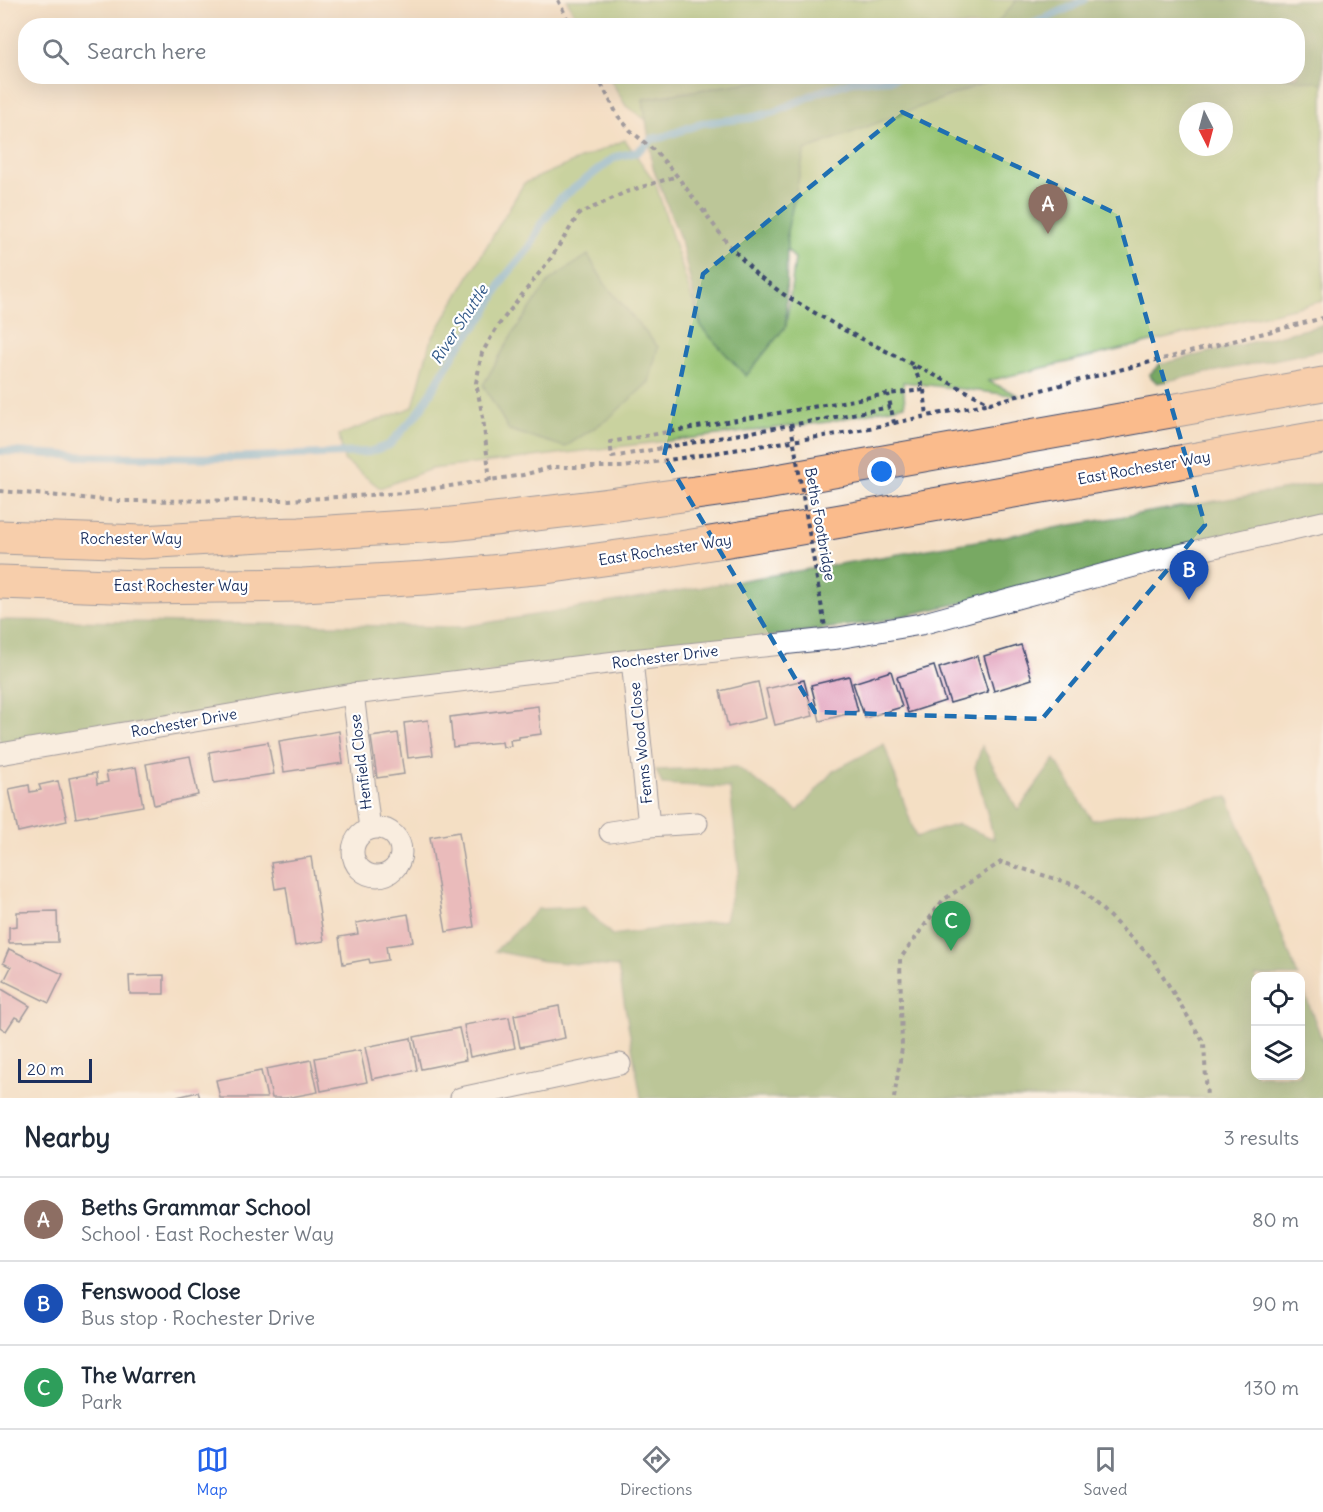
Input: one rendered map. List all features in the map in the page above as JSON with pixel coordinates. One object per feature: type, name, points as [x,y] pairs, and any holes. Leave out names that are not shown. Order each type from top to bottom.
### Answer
[{"type":"highway","points":[[0,515],[262,535],[452,524],[760,484],[1323,384]]},
{"type":"highway","name":"East Rochester Way","points":[[0,582],[139,587],[303,585],[425,578],[546,567],[767,534],[1323,437]]},
{"type":"highway","name":"Rochester Way","points":[[0,537],[142,542],[262,535]]},
{"type":"street","name":"Rochester Drive","points":[[0,754],[353,694],[838,638],[921,624],[1149,562],[1323,522]]},
{"type":"street","name":"Fenns Wood Close","points":[[632,660],[650,826]]},
{"type":"street","name":"Henfield Close","points":[[353,694],[370,829]]},
{"type":"street","name":"Fenns Wood Close","points":[[610,832],[650,826],[697,823]]},
{"type":"street","points":[[461,1098],[620,1064]]},
{"type":"path","points":[[558,0],[567,18]]},
{"type":"path","points":[[601,84],[618,116],[630,130],[657,153],[728,244],[756,274],[783,294],[844,330],[990,403]]},
{"type":"path","points":[[490,481],[483,418],[476,383],[482,353],[497,327],[551,258],[579,214],[626,192],[677,177]]},
{"type":"path","points":[[703,212],[711,209]]},
{"type":"path","points":[[0,491],[119,501],[289,500],[403,493],[490,481],[523,475],[552,466],[623,467],[850,432],[990,403],[1323,318]]},
{"type":"path","points":[[913,365],[924,390],[927,416]]},
{"type":"path","points":[[891,407],[612,457],[610,442],[888,394],[924,390]]},
{"type":"path","points":[[888,394],[894,423]]},
{"type":"path","name":"Beths Footbridge","points":[[791,425],[825,627]]},
{"type":"path","points":[[894,1098],[902,1048],[900,959],[943,900],[1001,862],[1078,886],[1152,958],[1204,1043],[1207,1098]]},
{"type":"highlighted area","points":[[902,112],[1117,214],[1205,525],[1042,719],[815,712],[664,456],[703,274]]},
{"type":"green space","points":[[567,0],[1017,0],[1002,18],[576,18]]},
{"type":"green space","points":[[1017,0],[1323,0],[1323,83],[1305,81],[1305,18],[1001,18]]},
{"type":"green space","points":[[1323,54],[1323,301],[988,381],[1020,396],[903,382],[905,405],[828,422],[431,469],[380,488],[344,460],[339,435],[413,407],[430,342],[524,183],[625,140],[655,182],[701,327],[786,326],[795,259],[707,155],[963,84],[1305,84],[1305,70]]},
{"type":"green space","points":[[613,84],[738,84],[643,99],[646,120],[626,106]]},
{"type":"green space","points":[[738,84],[981,84],[805,150],[787,231],[786,326],[746,376],[701,327],[681,241],[653,168],[643,99]]},
{"type":"green space","points":[[588,255],[605,284],[658,347],[649,382],[608,419],[565,447],[509,430],[483,385],[512,335],[550,280]]},
{"type":"green space","points":[[1323,325],[1323,350],[1157,383],[1149,375],[1160,364]]},
{"type":"green space","points":[[1323,483],[1323,522],[876,622],[245,706],[0,746],[0,620],[462,627]]},
{"type":"green space","points":[[884,744],[916,837],[958,824],[994,839],[975,767],[982,746],[1018,810],[1055,759],[1092,820],[1228,797],[1296,972],[1251,972],[1251,1080],[1305,1080],[1305,995],[1323,1042],[1323,1098],[641,1098],[618,967],[543,961],[495,951],[538,909],[584,907],[612,935],[725,920],[739,871],[730,788],[662,784],[656,770],[737,767],[798,811],[833,771]]},
{"type":"building","points":[[1021,645],[1032,679],[994,691],[984,656]]},
{"type":"building","points":[[977,656],[988,692],[950,703],[939,668]]},
{"type":"building","points":[[934,666],[945,701],[908,713],[897,677]]},
{"type":"building","points":[[891,671],[902,707],[865,718],[853,683]]},
{"type":"building","points":[[849,676],[858,711],[820,721],[811,685]]},
{"type":"building","points":[[804,680],[813,716],[775,725],[766,689]]},
{"type":"building","points":[[758,682],[766,718],[728,727],[720,691]]},
{"type":"building","points":[[538,706],[541,734],[510,740],[511,746],[503,747],[502,742],[453,747],[450,717]]},
{"type":"building","points":[[428,720],[433,755],[408,758],[404,723]]},
{"type":"building","points":[[339,731],[343,763],[284,772],[279,741]]},
{"type":"building","points":[[398,733],[404,774],[377,778],[371,737]]},
{"type":"building","points":[[268,742],[274,774],[214,783],[209,752]]},
{"type":"building","points":[[190,756],[198,795],[154,805],[146,764]]},
{"type":"building","points":[[136,767],[143,806],[76,818],[69,778],[96,773],[97,784],[108,782],[106,772]]},
{"type":"building","points":[[58,781],[67,821],[18,832],[9,789],[29,785],[30,792],[41,790],[39,785]]},
{"type":"building","points":[[459,832],[474,927],[446,932],[430,837]]},
{"type":"building","points":[[311,857],[324,941],[295,946],[286,887],[275,889],[271,863]]},
{"type":"building","points":[[57,911],[58,942],[9,943],[9,927],[17,926],[17,912]]},
{"type":"building","points":[[408,914],[413,942],[386,946],[388,960],[370,963],[369,959],[343,964],[339,937],[358,934],[356,923]]},
{"type":"building","points":[[9,949],[63,974],[49,1003],[4,981],[11,967],[3,963]]},
{"type":"building","points":[[164,975],[164,994],[130,994],[129,976]]},
{"type":"building","points":[[0,988],[30,1006],[21,1020],[15,1017],[6,1031],[0,1027]]},
{"type":"building","points":[[559,1006],[565,1038],[520,1047],[514,1015]]},
{"type":"building","points":[[509,1017],[515,1048],[470,1057],[464,1025]]},
{"type":"building","points":[[459,1028],[466,1060],[421,1069],[414,1037]]},
{"type":"building","points":[[411,1038],[417,1070],[372,1079],[365,1047]]},
{"type":"building","points":[[360,1050],[367,1082],[321,1091],[315,1058]]},
{"type":"building","points":[[311,1060],[318,1092],[286,1098],[272,1098],[266,1069]]},
{"type":"building","points":[[261,1071],[267,1098],[220,1098],[216,1080]]},
{"type":"building","points":[[198,1092],[200,1098],[177,1098],[177,1097]]},
{"type":"waterway","name":"River Shuttle","points":[[1047,18],[1084,0]]},
{"type":"waterway","name":"River Shuttle","points":[[0,451],[79,456],[225,458],[369,452],[389,445],[419,412],[457,349],[486,312],[504,278],[530,247],[541,224],[559,200],[615,157],[637,152],[652,139],[702,123],[750,118],[775,112],[819,92],[844,84]]},
{"type":"place","name":"Beths Grammar School","points":[[1048,234]]},
{"type":"place","name":"Fenswood Close","points":[[1189,600]]},
{"type":"place","name":"The Warren","points":[[951,951]]}]
